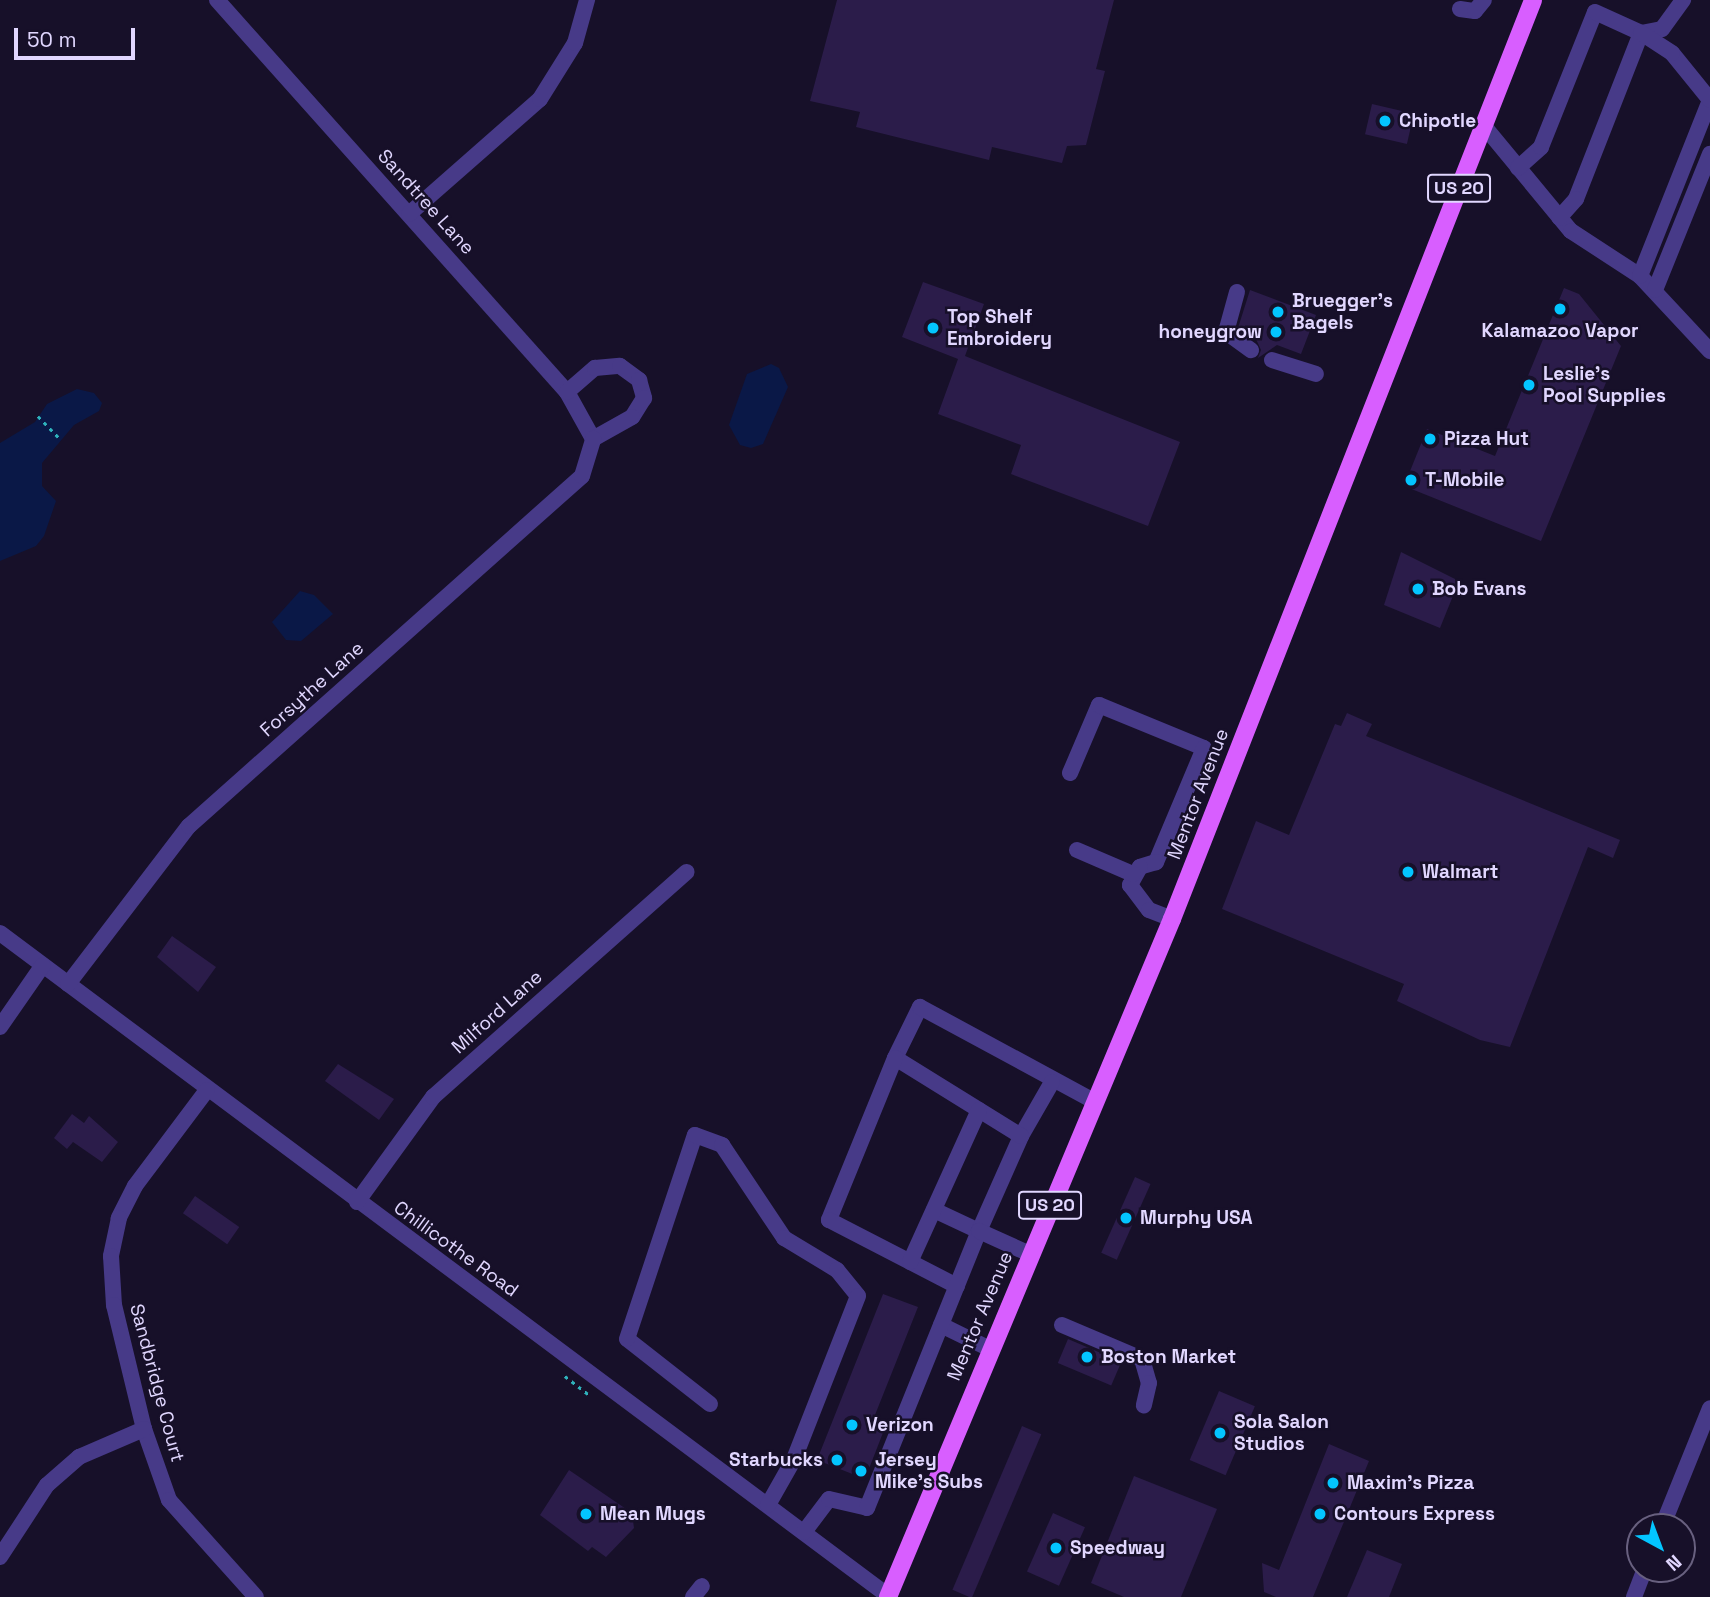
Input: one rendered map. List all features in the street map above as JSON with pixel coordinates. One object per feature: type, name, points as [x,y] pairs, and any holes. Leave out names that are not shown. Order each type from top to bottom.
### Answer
[{"type":"main road","name":"Mentor Avenue","points":[[889,1597],[988,1348],[1172,919],[1534,0]]},
{"type":"street","name":"Sandtree Lane","points":[[217,0],[567,392],[593,439]]},
{"type":"street","points":[[409,214],[540,99],[570,53],[587,0]]},
{"type":"street","points":[[1460,9],[1475,11],[1484,0]]},
{"type":"street","points":[[1642,33],[1662,29],[1683,0]]},
{"type":"street","points":[[1518,167],[1541,147],[1597,6],[1672,53],[1710,100],[1640,276]]},
{"type":"street","points":[[1559,218],[1576,199],[1642,33]]},
{"type":"street","points":[[1484,126],[1571,231],[1640,276],[1710,351]]},
{"type":"street","points":[[1654,290],[1710,155]]},
{"type":"street","points":[[1237,292],[1226,332],[1251,350]]},
{"type":"street","points":[[1272,360],[1316,374]]},
{"type":"street","points":[[567,392],[595,368],[620,366],[639,380],[644,398],[632,417],[593,439]]},
{"type":"street","name":"Forsythe Lane","points":[[68,984],[189,826],[582,476],[593,439]]},
{"type":"street","points":[[1070,773],[1099,705],[1203,748],[1156,862],[1133,874],[1130,885],[1139,902],[1172,919]]},
{"type":"street","points":[[1077,850],[1133,874]]},
{"type":"street","name":"Milford Lane","points":[[357,1202],[433,1097],[686,872]]},
{"type":"street","name":"Chillicothe Road","points":[[0,933],[889,1597]]},
{"type":"street","points":[[0,1027],[43,965]]},
{"type":"street","points":[[957,1286],[829,1220],[895,1058],[920,1007],[1052,1082],[1094,1101]]},
{"type":"street","points":[[895,1058],[1021,1136]]},
{"type":"street","points":[[804,1532],[829,1499],[867,1508],[979,1231],[1021,1136],[1052,1082]]},
{"type":"street","name":"Sandbridge Court","points":[[207,1090],[135,1186],[119,1218],[111,1256],[114,1305],[144,1429],[169,1500],[256,1597]]},
{"type":"street","points":[[910,1262],[979,1110]]},
{"type":"street","points":[[710,1404],[627,1339],[695,1135],[722,1145],[784,1238],[837,1270],[858,1296],[794,1459],[768,1505]]},
{"type":"street","points":[[934,1209],[1030,1254]]},
{"type":"street","points":[[942,1325],[988,1348]]},
{"type":"street","points":[[1062,1325],[1142,1359],[1149,1383],[1144,1405]]},
{"type":"street","points":[[1668,1513],[1710,1408]]},
{"type":"street","points":[[0,1557],[47,1485],[79,1457],[144,1429]]},
{"type":"path","points":[[38,416],[61,440]]},
{"type":"water","points":[[771,364],[779,368],[788,387],[763,444],[751,448],[740,445],[729,425],[747,374]]},
{"type":"water","points":[[77,389],[94,393],[102,403],[99,411],[74,425],[42,463],[42,486],[56,501],[44,536],[36,546],[0,561],[0,443],[35,422],[47,404]]},
{"type":"water","points":[[300,591],[314,595],[333,614],[301,641],[286,640],[272,622]]},
{"type":"building","points":[[837,0],[1114,0],[1096,69],[1105,71],[1086,145],[1067,146],[1062,163],[992,147],[989,160],[856,127],[860,112],[810,101]]},
{"type":"building","points":[[1372,104],[1414,114],[1407,144],[1365,134]]},
{"type":"building","points":[[923,282],[984,304],[965,356],[1180,442],[1148,526],[1011,474],[1021,445],[938,414],[958,359],[902,337]]},
{"type":"building","points":[[1564,288],[1579,294],[1621,346],[1541,541],[1404,486],[1427,429],[1495,456]]},
{"type":"building","points":[[1250,290],[1316,315],[1301,354],[1277,345],[1258,358],[1261,350],[1255,337],[1238,328]]},
{"type":"building","points":[[1401,552],[1459,581],[1440,628],[1384,605]]},
{"type":"building","points":[[1347,713],[1372,724],[1366,736],[1620,840],[1613,858],[1588,847],[1510,1047],[1480,1040],[1397,1001],[1404,984],[1222,909],[1256,821],[1289,835],[1335,724],[1341,726]]},
{"type":"building","points":[[172,936],[216,967],[198,992],[157,957]]},
{"type":"building","points":[[338,1064],[394,1099],[379,1120],[325,1081]]},
{"type":"building","points":[[72,1114],[84,1123],[89,1116],[118,1142],[102,1162],[73,1142],[67,1149],[54,1138]]},
{"type":"building","points":[[1135,1177],[1151,1184],[1117,1260],[1101,1253]]},
{"type":"building","points":[[195,1196],[239,1227],[227,1244],[183,1213]]},
{"type":"building","points":[[883,1294],[918,1307],[873,1420],[886,1425],[865,1479],[817,1460]]},
{"type":"building","points":[[1068,1339],[1121,1362],[1111,1386],[1058,1363]]},
{"type":"building","points":[[1219,1391],[1255,1406],[1226,1475],[1190,1460]]},
{"type":"building","points":[[1022,1426],[1041,1434],[972,1597],[952,1590]]},
{"type":"building","points":[[1329,1444],[1369,1461],[1313,1597],[1276,1597],[1264,1592],[1262,1563],[1279,1570]]},
{"type":"building","name":"Mean Mugs","points":[[569,1470],[632,1513],[634,1528],[606,1557],[592,1547],[588,1551],[540,1515]]},
{"type":"building","points":[[1134,1476],[1217,1509],[1181,1597],[1124,1597],[1091,1583]]},
{"type":"building","points":[[1053,1513],[1085,1527],[1059,1586],[1027,1571]]},
{"type":"building","points":[[1367,1550],[1402,1564],[1389,1597],[1347,1597]]},
{"type":"place","name":"Chipotle","points":[[1385,121]]},
{"type":"place","name":"Kalamazoo Vapor","points":[[1560,309]]},
{"type":"place","name":"Bruegger's Bagels","points":[[1278,312]]},
{"type":"place","name":"Top Shelf Embroidery","points":[[933,328]]},
{"type":"place","name":"honeygrow","points":[[1276,332]]},
{"type":"place","name":"Leslie's Pool Supplies","points":[[1529,385]]},
{"type":"place","name":"Pizza Hut","points":[[1430,439]]},
{"type":"place","name":"T-Mobile","points":[[1411,480]]},
{"type":"place","name":"Bob Evans","points":[[1418,589]]},
{"type":"place","name":"Walmart","points":[[1408,872]]},
{"type":"place","name":"Murphy USA","points":[[1126,1218]]},
{"type":"place","name":"Boston Market","points":[[1087,1357]]},
{"type":"place","name":"Verizon","points":[[852,1425]]},
{"type":"place","name":"Sola Salon Studios","points":[[1220,1433]]},
{"type":"place","name":"Starbucks","points":[[837,1460]]},
{"type":"place","name":"Jersey Mike's Subs","points":[[861,1471]]},
{"type":"place","name":"Maxim's Pizza","points":[[1333,1483]]},
{"type":"place","name":"Mean Mugs","points":[[586,1514]]},
{"type":"place","name":"Contours Express","points":[[1320,1514]]},
{"type":"place","name":"Speedway","points":[[1056,1548]]}]
